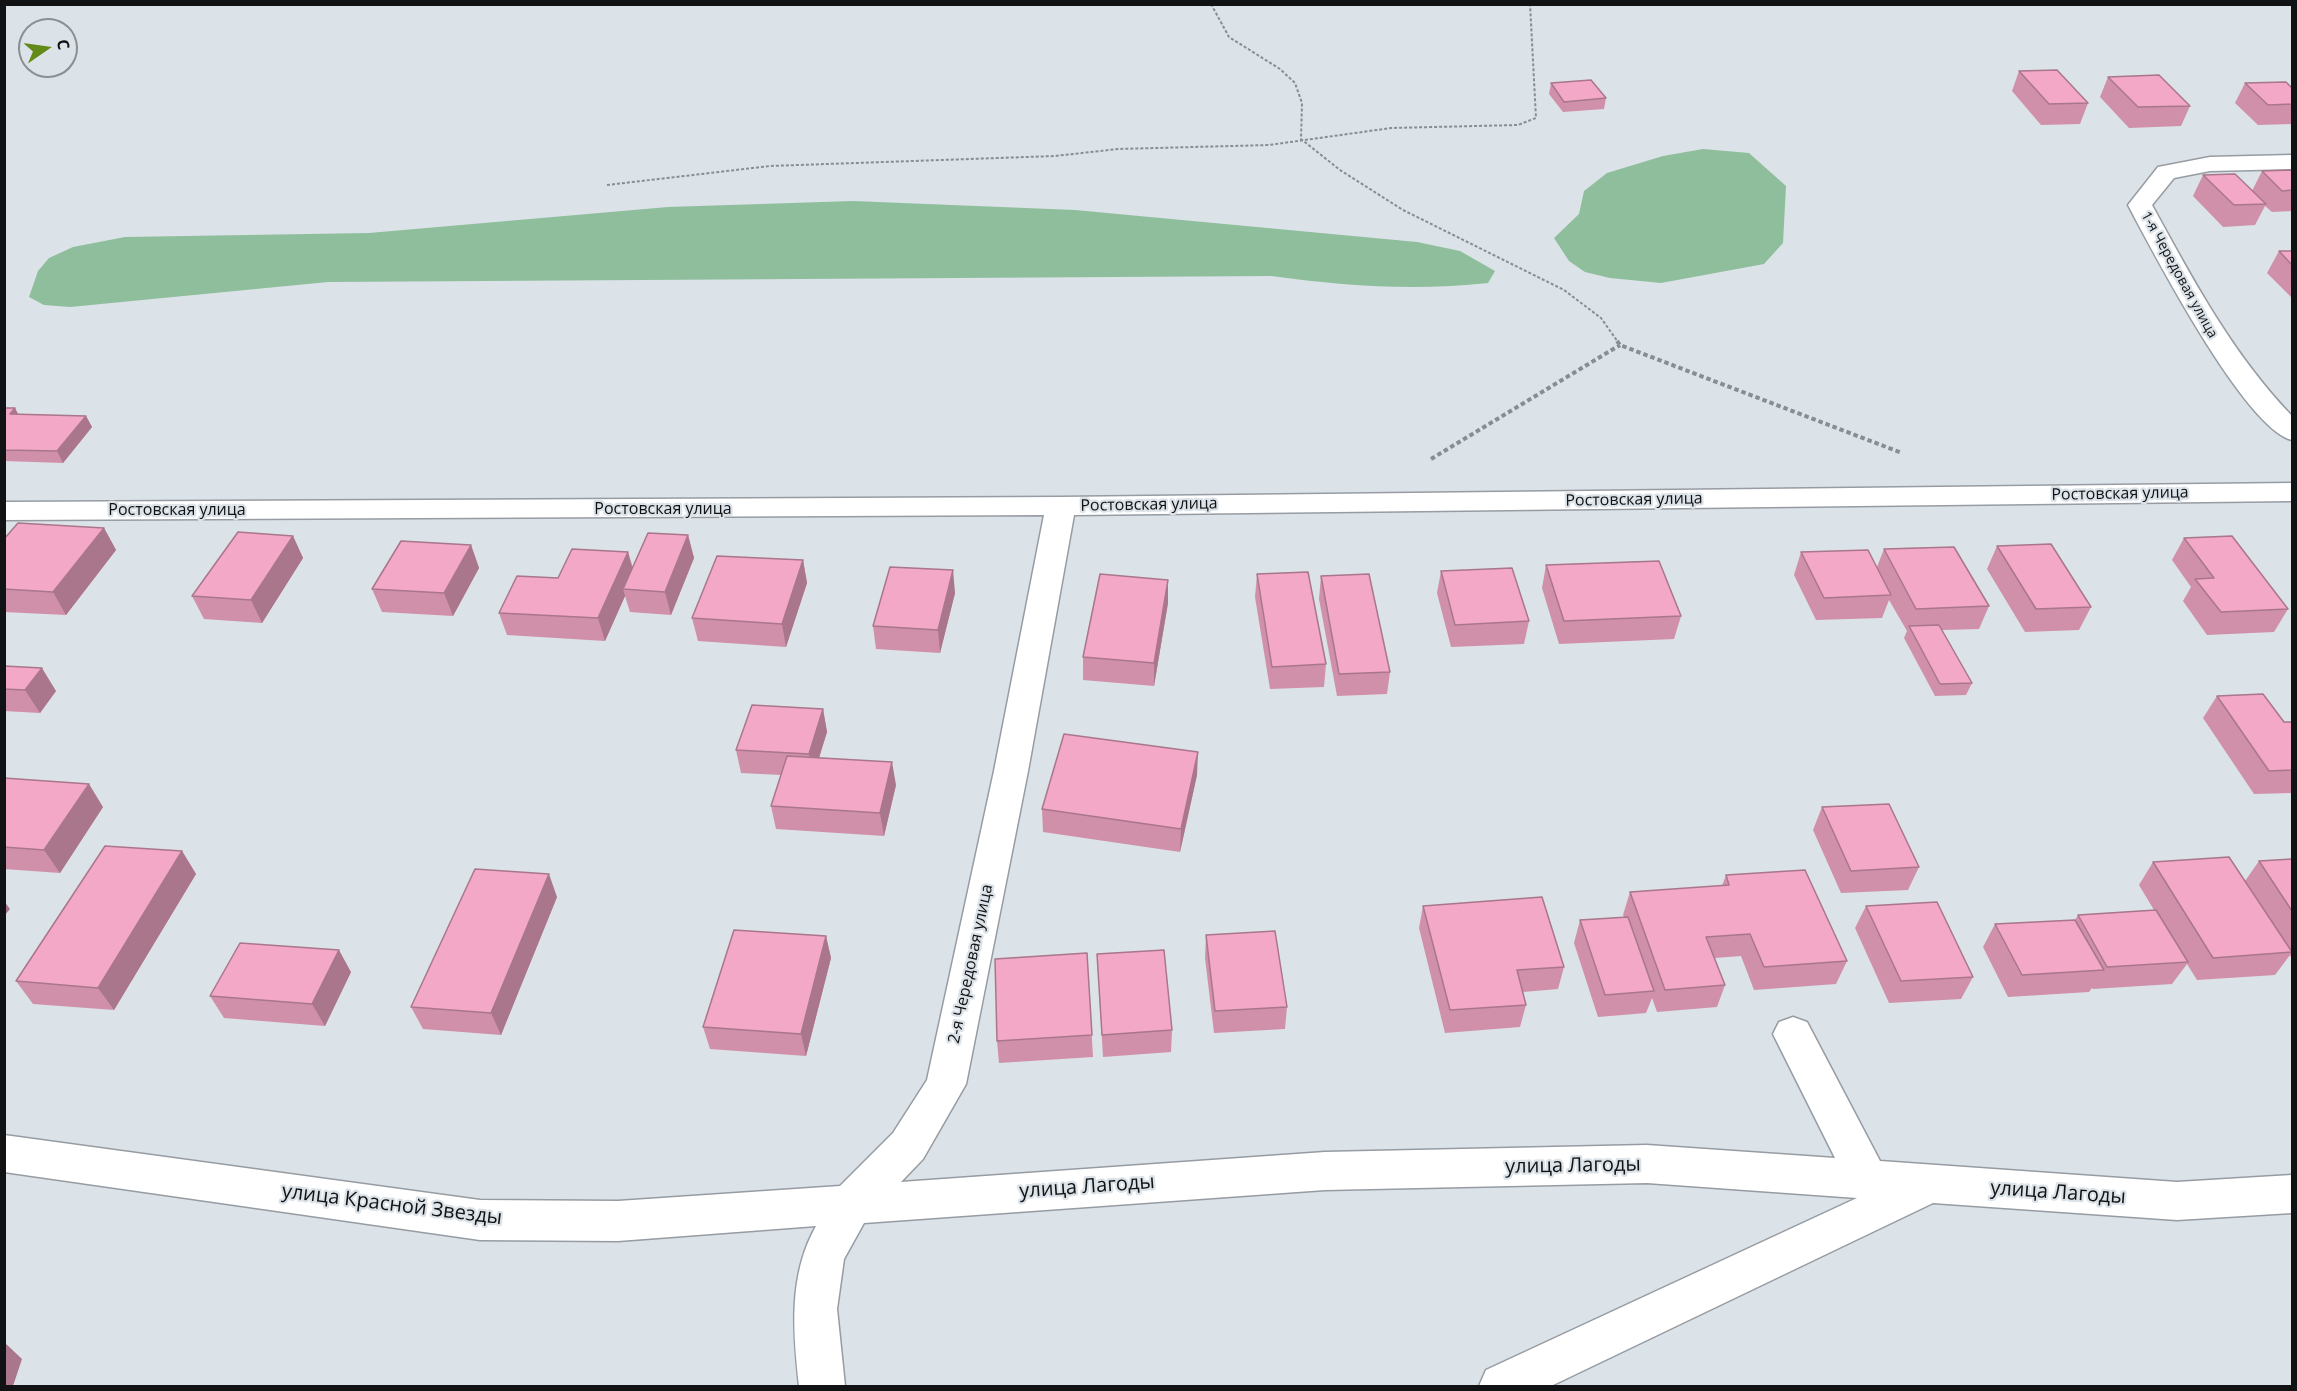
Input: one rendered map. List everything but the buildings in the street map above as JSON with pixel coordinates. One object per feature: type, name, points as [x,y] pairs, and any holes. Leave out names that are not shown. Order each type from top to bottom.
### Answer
[{"type":"street","name":"1-я Чередовая улица","points":[[2292,162],[2210,165],[2166,172],[2140,206],[2215,340],[2292,432]]},
{"type":"street","name":"Ростовская улица","points":[[4,510],[1061,506],[2292,492]]},
{"type":"street","name":"2-я Чередовая улица","points":[[822,1386],[815,1309],[823,1256],[852,1203],[908,1146],[946,1084],[1011,771],[1061,506]]},
{"type":"street","points":[[1793,1034],[1868,1180]]},
{"type":"street","name":"улица Красной Звезды","points":[[4,1153],[480,1220],[618,1221],[852,1203]]},
{"type":"street","name":"улица Лагоды","points":[[852,1203],[1325,1171],[1647,1164],[2177,1201],[2292,1194]]},
{"type":"street","points":[[1502,1386],[1930,1184]]},
{"type":"path","points":[[1211,4],[1216,18],[1231,39],[1286,74],[1299,89],[1302,104],[1301,139]]},
{"type":"path","points":[[607,185],[770,166],[1055,156],[1128,148],[1269,144],[1390,128],[1518,125],[1536,118],[1530,4]]},
{"type":"path","points":[[1301,139],[1340,170],[1403,210],[1564,290],[1601,318],[1620,345],[1910,456]]},
{"type":"path","points":[[1429,460],[1620,345]]},
{"type":"green space","points":[[1703,149],[1749,153],[1786,186],[1783,243],[1764,264],[1661,283],[1610,278],[1585,272],[1569,261],[1554,238],[1579,214],[1584,191],[1607,173],[1663,156]]},
{"type":"green space","points":[[853,201],[1075,210],[1417,242],[1460,251],[1495,271],[1488,283],[1434,287],[1352,285],[1271,276],[328,282],[70,307],[44,305],[29,297],[38,271],[49,258],[73,247],[125,237],[369,233],[668,207]]}]
